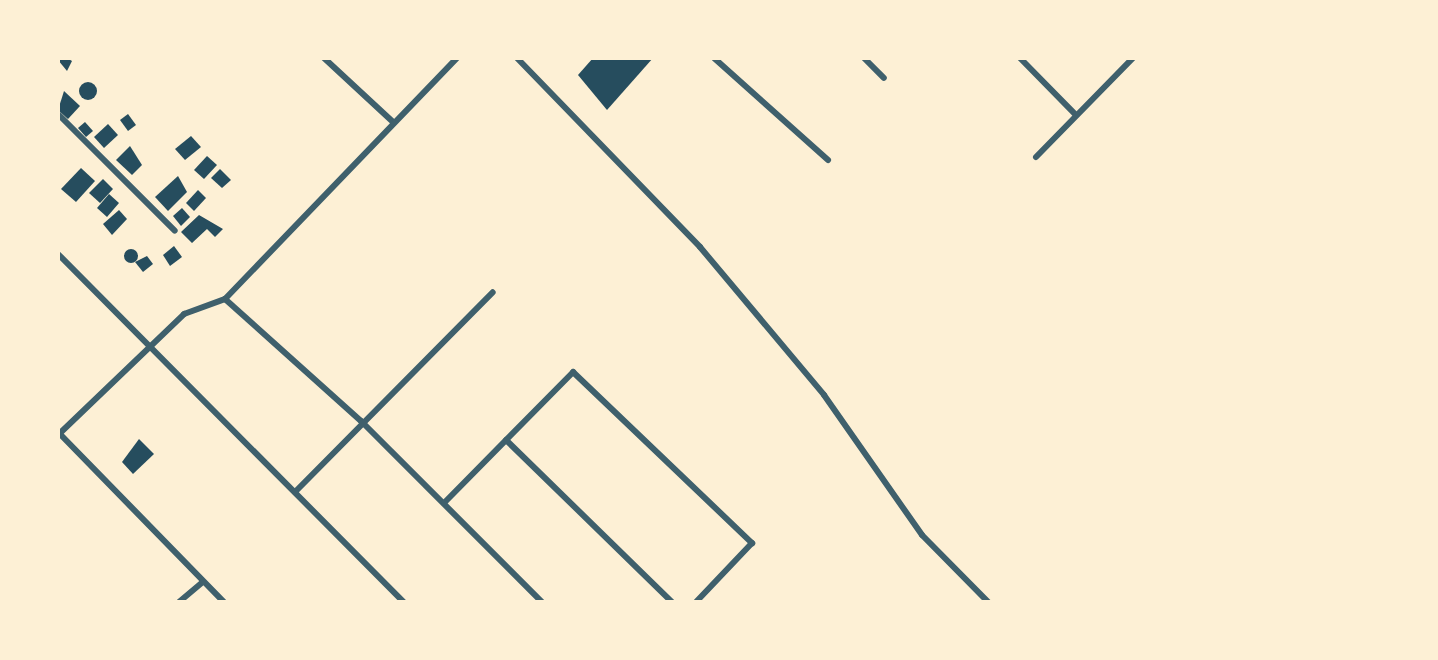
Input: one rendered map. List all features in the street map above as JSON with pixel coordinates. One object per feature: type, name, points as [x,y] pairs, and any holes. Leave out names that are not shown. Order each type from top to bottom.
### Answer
[{"type":"street","points":[[324,58],[392,121]]},
{"type":"street","points":[[224,602],[58,433],[192,307],[225,299],[366,158],[392,121],[457,58]]},
{"type":"street","points":[[517,58],[700,247],[824,395],[922,535],[988,602]]},
{"type":"street","points":[[714,58],[828,160]]},
{"type":"street","points":[[864,58],[884,78]]},
{"type":"street","points":[[1020,58],[1076,115]]},
{"type":"street","points":[[1036,157],[1133,58]]},
{"type":"street","points":[[58,114],[175,231]]},
{"type":"street","points":[[58,254],[404,602]]},
{"type":"street","points":[[295,492],[361,421],[493,292]]},
{"type":"street","points":[[225,299],[361,421],[542,602]]},
{"type":"street","points":[[444,503],[573,372],[752,543],[696,602]]},
{"type":"street","points":[[506,440],[672,602]]},
{"type":"street","points":[[179,602],[203,582]]},
{"type":"building","points":[[67,58],[72,61],[67,71],[58,60]]},
{"type":"building","points":[[593,58],[653,58],[607,110],[578,75]]},
{"type":"building","points":[[84,82],[92,82],[97,91],[95,98],[84,100],[79,95],[79,87]]},
{"type":"building","points":[[64,91],[80,106],[68,119],[58,110]]},
{"type":"building","points":[[128,114],[136,125],[128,131],[120,120]]},
{"type":"building","points":[[85,122],[93,131],[86,137],[78,128]]},
{"type":"building","points":[[108,124],[118,135],[104,148],[94,137]]},
{"type":"building","points":[[191,136],[201,147],[185,160],[175,149]]},
{"type":"building","points":[[130,146],[142,165],[132,175],[116,160]]},
{"type":"building","points":[[207,156],[217,165],[204,179],[194,170]]},
{"type":"building","points":[[81,168],[95,181],[76,202],[61,189]]},
{"type":"building","points":[[220,169],[231,180],[222,188],[211,178]]},
{"type":"building","points":[[178,176],[187,192],[168,211],[155,197]]},
{"type":"building","points":[[103,179],[113,189],[100,203],[89,193]]},
{"type":"building","points":[[198,190],[206,198],[194,211],[186,203]]},
{"type":"building","points":[[109,194],[119,203],[107,217],[97,208]]},
{"type":"building","points":[[182,208],[190,217],[181,226],[173,216]]},
{"type":"building","points":[[119,210],[127,219],[112,235],[103,224]]},
{"type":"building","points":[[199,215],[223,229],[215,237],[207,229],[192,243],[181,232]]},
{"type":"building","points":[[174,246],[182,257],[170,266],[163,255]]},
{"type":"building","points":[[131,249],[138,256],[131,263],[124,256]]},
{"type":"building","points":[[147,256],[153,264],[143,272],[135,262]]},
{"type":"building","points":[[139,439],[154,454],[133,474],[122,462]]}]
